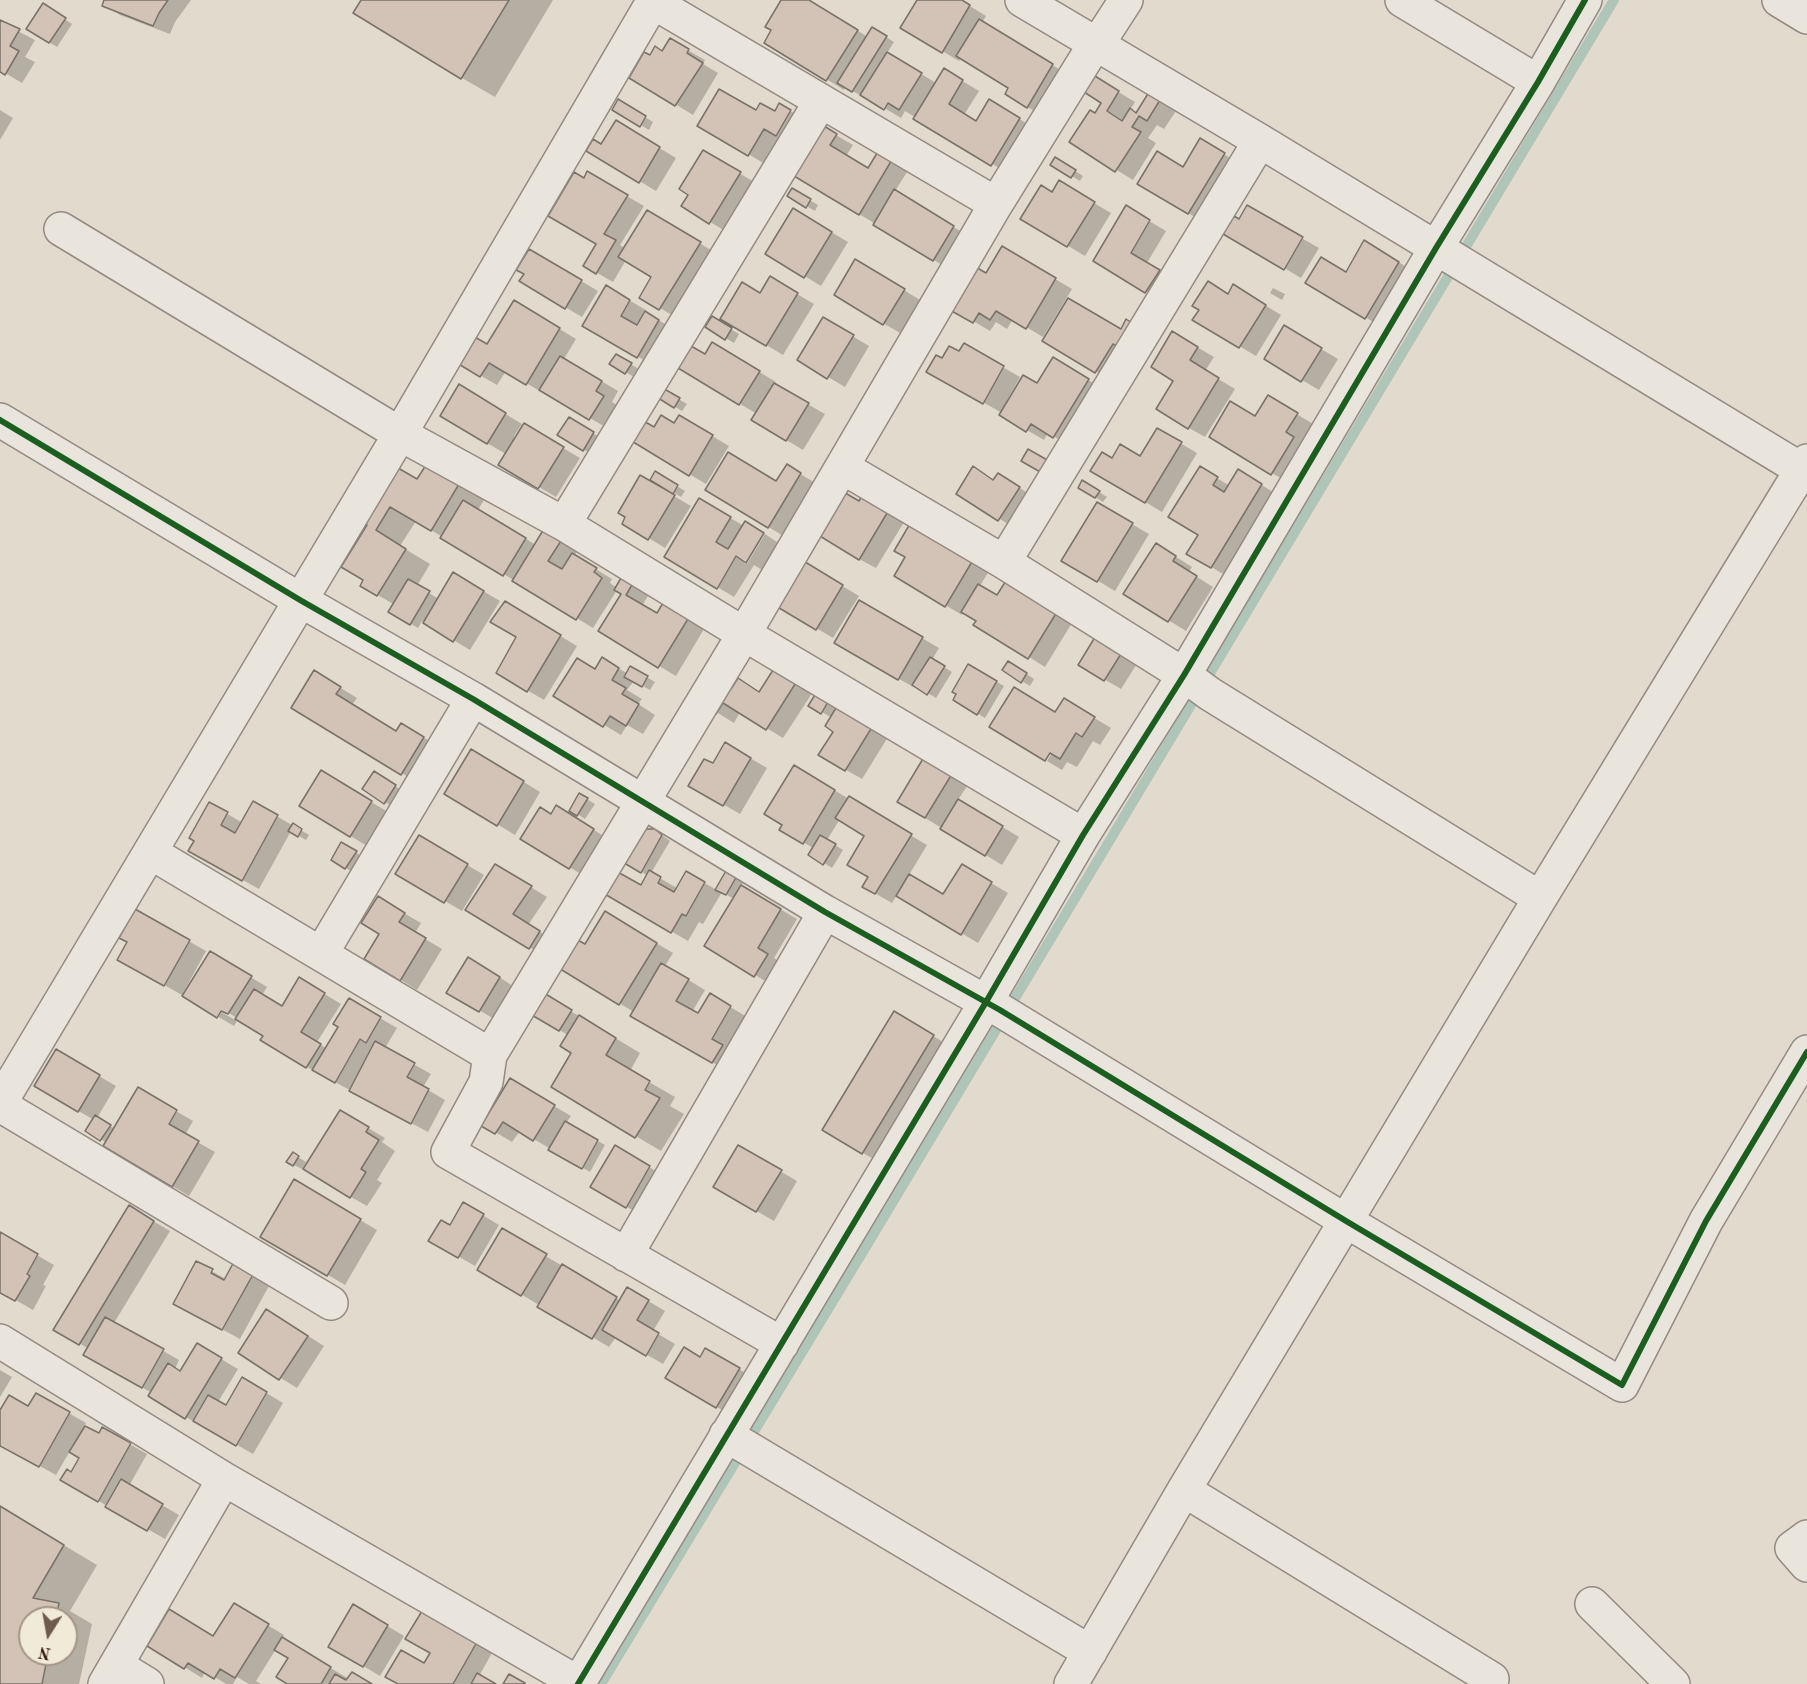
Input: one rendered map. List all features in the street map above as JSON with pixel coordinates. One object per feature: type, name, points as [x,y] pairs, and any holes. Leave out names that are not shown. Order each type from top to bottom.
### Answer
[{"type":"street","points":[[1022,0],[1805,468],[1540,898],[1184,1490],[1071,1684]]},
{"type":"street","points":[[782,1344],[448,1152],[486,1082],[489,1055],[744,634],[996,204],[1095,44],[1126,0]]},
{"type":"street","points":[[1402,0],[1538,82]]},
{"type":"street","points":[[0,1341],[224,1479],[579,1684],[740,1443],[782,1344],[1000,1010],[1083,835],[1196,684],[1451,258],[1538,82],[1585,0]]},
{"type":"street","points":[[1779,0],[1807,17]]},
{"type":"street","points":[[331,1303],[0,1104],[400,434],[654,1],[996,204]]},
{"type":"street","points":[[564,524],[821,100]]},
{"type":"street","points":[[1004,562],[1260,141]]},
{"type":"street","points":[[61,229],[400,434],[564,524],[744,634],[1083,835]]},
{"type":"street","points":[[0,420],[300,600],[473,699],[825,912],[1000,1010],[1346,1221],[1622,1385],[1706,1221],[1807,1052]]},
{"type":"street","points":[[842,467],[1004,562],[1540,898]]},
{"type":"street","points":[[321,954],[473,699]]},
{"type":"street","points":[[150,852],[489,1055]]},
{"type":"street","points":[[626,1255],[825,912]]},
{"type":"street","points":[[740,1443],[1090,1652]]},
{"type":"street","points":[[147,1684],[110,1675],[224,1479]]},
{"type":"street","points":[[1184,1490],[1492,1680]]},
{"type":"street","points":[[1807,1536],[1792,1548],[1807,1564]]},
{"type":"street","points":[[1592,1604],[1673,1684]]},
{"type":"building","points":[[104,0],[168,0],[153,26],[102,6]]},
{"type":"building","points":[[361,0],[509,0],[461,79],[353,13]]},
{"type":"building","points":[[781,0],[809,0],[858,30],[826,81],[764,43],[771,30],[765,27]]},
{"type":"building","points":[[917,0],[962,0],[970,5],[942,53],[900,28]]},
{"type":"building","points":[[43,3],[66,18],[49,43],[26,29]]},
{"type":"building","points":[[979,19],[1053,64],[1027,108],[1005,94],[1008,88],[956,56]]},
{"type":"building","points":[[0,20],[20,29],[10,46],[19,51],[5,75],[0,72]]},
{"type":"building","points":[[872,27],[887,36],[852,92],[837,83]]},
{"type":"building","points":[[670,38],[689,49],[687,53],[703,63],[675,106],[629,78],[644,52],[650,55],[655,46],[662,51]]},
{"type":"building","points":[[887,52],[922,73],[899,110],[888,103],[884,110],[860,95]]},
{"type":"building","points":[[944,68],[963,80],[949,104],[976,121],[989,99],[1020,118],[991,166],[913,119]]},
{"type":"building","points":[[1095,76],[1119,91],[1107,111],[1122,121],[1130,108],[1136,113],[1149,92],[1160,100],[1147,121],[1139,116],[1132,127],[1141,132],[1115,172],[1069,142],[1090,110],[1095,113],[1101,103],[1084,92]]},
{"type":"building","points":[[719,89],[756,110],[760,103],[775,111],[779,103],[791,110],[776,136],[764,129],[748,156],[697,126]]},
{"type":"building","points":[[618,99],[646,116],[640,127],[612,110]]},
{"type":"building","points":[[616,120],[660,147],[639,183],[586,151],[593,139],[601,144]]},
{"type":"building","points":[[824,126],[837,134],[830,145],[868,168],[879,150],[893,158],[859,215],[794,176]]},
{"type":"building","points":[[1200,138],[1225,153],[1188,214],[1137,184],[1157,151],[1183,167]]},
{"type":"building","points":[[703,150],[741,172],[709,224],[681,206],[688,195],[679,189]]},
{"type":"building","points":[[1055,157],[1076,170],[1071,178],[1050,165]]},
{"type":"building","points":[[587,171],[628,195],[604,234],[616,240],[596,274],[583,266],[596,244],[548,216],[574,172],[584,178]]},
{"type":"building","points":[[1059,180],[1095,202],[1067,247],[1020,219],[1041,185],[1052,192]]},
{"type":"building","points":[[792,188],[811,199],[806,208],[787,196]]},
{"type":"building","points":[[894,189],[954,226],[933,261],[873,225]]},
{"type":"building","points":[[1126,205],[1150,220],[1131,253],[1160,270],[1145,293],[1093,261]]},
{"type":"building","points":[[1247,205],[1303,237],[1284,270],[1223,234],[1234,216],[1239,219]]},
{"type":"building","points":[[793,208],[832,232],[804,278],[765,254]]},
{"type":"building","points":[[647,210],[701,242],[659,310],[639,298],[651,277],[618,257]]},
{"type":"building","points":[[1364,240],[1399,262],[1365,319],[1305,283],[1321,257],[1346,272]]},
{"type":"building","points":[[1002,246],[1056,278],[1026,329],[996,311],[990,320],[979,313],[973,323],[948,309],[974,266],[986,273]]},
{"type":"building","points":[[529,249],[582,280],[565,309],[519,281],[524,274],[516,270]]},
{"type":"building","points":[[855,259],[905,289],[883,325],[834,295]]},
{"type":"building","points":[[770,276],[798,293],[766,346],[720,319],[742,282],[760,293]]},
{"type":"building","points":[[1208,281],[1228,294],[1233,284],[1266,305],[1239,348],[1192,320],[1199,310],[1192,306]]},
{"type":"building","points":[[606,285],[630,300],[621,316],[637,325],[645,311],[659,320],[637,358],[582,326]]},
{"type":"building","points":[[1068,298],[1121,329],[1126,319],[1135,325],[1121,348],[1113,344],[1095,373],[1042,341]]},
{"type":"building","points":[[514,300],[560,328],[526,385],[489,363],[480,377],[457,363],[473,336],[487,344]]},
{"type":"building","points":[[712,316],[732,328],[725,340],[705,327]]},
{"type":"building","points":[[823,317],[854,335],[827,379],[797,360]]},
{"type":"building","points":[[1284,325],[1322,348],[1301,382],[1264,359]]},
{"type":"building","points":[[1172,331],[1198,347],[1190,360],[1219,378],[1188,429],[1156,409],[1173,381],[1151,367]]},
{"type":"building","points":[[712,342],[760,371],[739,405],[678,368],[691,346],[705,354]]},
{"type":"building","points":[[964,343],[1004,366],[983,404],[926,372],[936,355],[942,358],[949,346],[959,351]]},
{"type":"building","points":[[616,354],[632,363],[625,374],[609,364]]},
{"type":"building","points":[[560,356],[602,381],[596,391],[604,396],[589,420],[539,390]]},
{"type":"building","points":[[1053,357],[1089,379],[1053,438],[1031,424],[1026,432],[999,415],[1023,375],[1037,383]]},
{"type":"building","points":[[774,383],[809,403],[786,441],[751,420]]},
{"type":"building","points":[[459,384],[506,413],[487,444],[440,416]]},
{"type":"building","points":[[661,387],[680,398],[674,408],[655,396]]},
{"type":"building","points":[[1268,395],[1298,413],[1286,432],[1294,437],[1271,475],[1209,437],[1230,401],[1255,416]]},
{"type":"building","points":[[661,415],[674,423],[679,415],[713,435],[689,476],[630,440],[642,420],[654,427]]},
{"type":"building","points":[[569,417],[594,432],[583,451],[557,435]]},
{"type":"building","points":[[524,423],[564,447],[538,489],[498,465]]},
{"type":"building","points":[[1157,428],[1182,442],[1145,503],[1090,471],[1102,452],[1112,458],[1120,444],[1140,456]]},
{"type":"building","points":[[1028,449],[1049,461],[1042,473],[1021,461]]},
{"type":"building","points":[[728,452],[776,481],[787,464],[801,473],[768,528],[705,490]]},
{"type":"building","points":[[433,454],[465,474],[431,531],[390,507],[376,530],[406,549],[377,596],[360,586],[363,580],[341,567],[367,525],[347,514],[381,458],[417,479]]},
{"type":"building","points":[[973,466],[993,480],[998,473],[1020,487],[998,521],[956,494]]},
{"type":"building","points":[[1200,466],[1218,477],[1213,485],[1224,492],[1238,469],[1262,484],[1211,568],[1186,554],[1198,535],[1168,517]]},
{"type":"building","points":[[655,471],[678,485],[673,494],[650,480]]},
{"type":"building","points":[[640,475],[675,495],[648,540],[622,524],[625,517],[618,513]]},
{"type":"building","points":[[1082,480],[1100,491],[1095,498],[1078,488]]},
{"type":"building","points":[[870,483],[896,498],[859,560],[797,522],[835,487],[859,501]]},
{"type":"building","points":[[699,498],[731,517],[716,542],[728,549],[745,521],[764,533],[746,563],[736,556],[717,589],[664,557]]},
{"type":"building","points":[[463,500],[526,538],[503,576],[440,538]]},
{"type":"building","points":[[1097,502],[1133,523],[1097,582],[1061,561]]},
{"type":"building","points":[[550,519],[568,530],[548,561],[562,569],[572,553],[597,568],[594,572],[602,578],[576,620],[512,581]]},
{"type":"building","points":[[911,522],[973,560],[945,607],[894,576],[905,557],[894,551]]},
{"type":"building","points":[[1156,543],[1176,556],[1173,561],[1197,576],[1168,622],[1123,594]]},
{"type":"building","points":[[797,557],[843,585],[816,630],[759,596]]},
{"type":"building","points":[[625,571],[636,578],[626,595],[657,613],[666,598],[691,614],[658,668],[598,631],[621,594],[614,590]]},
{"type":"building","points":[[1012,571],[1068,594],[1028,659],[973,625],[976,621],[961,612],[978,584],[997,595]]},
{"type":"building","points":[[453,572],[484,591],[453,642],[423,623]]},
{"type":"building","points":[[408,579],[430,591],[410,625],[388,612]]},
{"type":"building","points":[[859,600],[923,637],[898,680],[834,643]]},
{"type":"building","points":[[505,601],[561,635],[527,692],[496,673],[516,637],[490,622]]},
{"type":"building","points":[[1103,624],[1129,641],[1104,681],[1078,665]]},
{"type":"building","points":[[782,656],[804,670],[766,730],[723,703],[716,714],[697,702],[713,678],[731,689],[738,678],[759,692]]},
{"type":"building","points":[[602,657],[619,668],[612,680],[626,688],[622,694],[639,704],[626,726],[610,716],[603,727],[553,696],[577,658],[595,669]]},
{"type":"building","points":[[930,657],[945,666],[927,695],[912,685]]},
{"type":"building","points":[[1008,661],[1027,673],[1021,683],[1002,670]]},
{"type":"building","points":[[968,664],[997,681],[977,715],[953,700],[956,694],[952,692]]},
{"type":"building","points":[[630,666],[648,676],[642,687],[624,677]]},
{"type":"building","points":[[314,670],[341,687],[336,694],[396,731],[401,723],[424,737],[401,775],[291,708]]},
{"type":"building","points":[[825,679],[837,686],[821,714],[808,706]]},
{"type":"building","points":[[1014,687],[1055,712],[1064,698],[1095,717],[1082,737],[1076,733],[1060,759],[1050,753],[1045,761],[989,727]]},
{"type":"building","points":[[842,698],[877,719],[845,771],[818,755],[833,732],[825,726]]},
{"type":"building","points":[[725,742],[751,758],[723,806],[688,786],[704,759],[713,763]]},
{"type":"building","points":[[471,749],[524,781],[497,826],[444,794]]},
{"type":"building","points":[[927,752],[955,769],[925,818],[897,802]]},
{"type":"building","points":[[794,765],[835,790],[803,844],[779,830],[782,825],[764,814]]},
{"type":"building","points":[[321,770],[372,801],[350,837],[299,806]]},
{"type":"building","points":[[374,771],[396,785],[384,804],[362,789]]},
{"type":"building","points":[[579,793],[588,798],[577,816],[569,811]]},
{"type":"building","points":[[849,796],[912,834],[875,894],[862,887],[868,877],[847,865],[864,836],[835,818]]},
{"type":"building","points":[[958,799],[1003,826],[985,856],[940,829]]},
{"type":"building","points":[[253,801],[278,815],[242,881],[188,851],[194,841],[189,838],[209,802],[228,812],[221,825],[235,833]]},
{"type":"building","points":[[556,805],[594,829],[569,869],[520,839],[540,807],[551,814]]},
{"type":"building","points":[[293,823],[302,829],[298,837],[288,831]]},
{"type":"building","points":[[643,829],[655,829],[662,835],[641,873],[614,857]]},
{"type":"building","points":[[419,835],[468,864],[444,903],[395,874]]},
{"type":"building","points":[[820,835],[836,844],[823,865],[808,855]]},
{"type":"building","points":[[341,842],[357,851],[345,869],[331,860]]},
{"type":"building","points":[[495,864],[532,886],[513,914],[540,931],[529,949],[465,910]]},
{"type":"building","points":[[962,864],[992,882],[961,935],[896,896],[909,874],[943,894]]},
{"type":"building","points":[[727,869],[738,874],[726,895],[715,890]]},
{"type":"building","points":[[649,870],[661,877],[658,883],[674,892],[686,871],[705,882],[686,916],[682,914],[671,933],[603,893],[616,871],[641,885]]},
{"type":"building","points":[[741,885],[781,909],[758,948],[768,954],[754,977],[704,946]]},
{"type":"building","points":[[378,896],[405,913],[399,922],[426,938],[400,981],[364,959],[379,934],[361,923]]},
{"type":"building","points":[[135,909],[190,940],[164,986],[117,960],[127,942],[119,938]]},
{"type":"building","points":[[605,911],[657,943],[619,1005],[557,967],[574,938],[585,944]]},
{"type":"building","points":[[210,951],[252,976],[228,1014],[221,1011],[217,1018],[182,996]]},
{"type":"building","points":[[468,957],[500,977],[479,1012],[446,993]]},
{"type":"building","points":[[661,963],[689,979],[676,1001],[698,1013],[710,993],[731,1006],[712,1039],[723,1045],[712,1063],[630,1016]]},
{"type":"building","points":[[299,977],[325,993],[301,1032],[321,1044],[306,1068],[260,1040],[263,1036],[235,1019],[254,989],[282,1006]]},
{"type":"building","points":[[544,993],[572,1010],[559,1031],[530,1014]]},
{"type":"building","points":[[349,998],[381,1017],[366,1043],[360,1039],[335,1083],[312,1070],[338,1027],[333,1024]]},
{"type":"building","points":[[894,1011],[934,1035],[862,1154],[822,1130]]},
{"type":"building","points":[[579,1015],[616,1038],[606,1055],[650,1081],[645,1090],[660,1098],[635,1138],[551,1087],[571,1053],[560,1046]]},
{"type":"building","points":[[375,1041],[415,1063],[407,1077],[429,1089],[411,1124],[349,1091]]},
{"type":"building","points":[[56,1049],[100,1075],[78,1112],[34,1086]]},
{"type":"building","points":[[510,1078],[555,1105],[533,1141],[503,1122],[495,1134],[481,1126]]},
{"type":"building","points":[[138,1087],[177,1110],[169,1124],[199,1141],[172,1187],[103,1146]]},
{"type":"building","points":[[340,1110],[369,1127],[366,1132],[379,1140],[361,1169],[366,1172],[350,1198],[303,1169]]},
{"type":"building","points":[[95,1115],[111,1125],[100,1141],[85,1131]]},
{"type":"building","points":[[565,1121],[598,1140],[582,1169],[548,1150]]},
{"type":"building","points":[[615,1145],[650,1166],[626,1208],[590,1187]]},
{"type":"building","points":[[738,1145],[782,1170],[756,1212],[713,1187]]},
{"type":"building","points":[[293,1152],[299,1156],[293,1166],[286,1162]]},
{"type":"building","points":[[294,1179],[361,1219],[327,1276],[260,1237]]},
{"type":"building","points":[[463,1202],[484,1214],[458,1258],[428,1241],[441,1220],[450,1225]]},
{"type":"building","points":[[129,1205],[154,1221],[79,1345],[53,1330]]},
{"type":"building","points":[[502,1228],[547,1254],[521,1296],[477,1270]]},
{"type":"building","points":[[0,1232],[38,1254],[27,1274],[30,1276],[15,1301],[0,1293]]},
{"type":"building","points":[[235,1260],[255,1271],[222,1330],[173,1304],[196,1261],[213,1269],[211,1273],[224,1280]]},
{"type":"building","points":[[562,1264],[617,1297],[592,1339],[537,1307]]},
{"type":"building","points":[[627,1287],[649,1300],[637,1320],[659,1333],[646,1356],[602,1330]]},
{"type":"building","points":[[266,1309],[308,1336],[279,1380],[238,1353]]},
{"type":"building","points":[[105,1317],[164,1349],[142,1388],[83,1355]]},
{"type":"building","points":[[197,1343],[222,1358],[185,1419],[148,1396],[168,1363],[180,1371]]},
{"type":"building","points":[[684,1347],[700,1357],[705,1348],[740,1368],[716,1408],[665,1378]]},
{"type":"building","points":[[242,1377],[267,1392],[236,1446],[193,1421],[208,1395],[226,1405]]},
{"type":"building","points":[[36,1393],[70,1412],[39,1467],[0,1446],[0,1410],[9,1395],[28,1406]]},
{"type":"building","points":[[85,1426],[99,1433],[102,1427],[131,1443],[98,1502],[60,1480],[67,1469],[71,1472],[79,1458],[69,1452]]},
{"type":"building","points":[[121,1479],[163,1504],[147,1531],[105,1507]]},
{"type":"building","points":[[0,1506],[64,1545],[33,1598],[59,1603],[58,1606],[18,1606],[18,1666],[46,1666],[42,1684],[0,1684]]},
{"type":"building","points":[[234,1603],[269,1624],[235,1678],[220,1669],[214,1679],[188,1663],[184,1669],[147,1646],[169,1609],[213,1636]]},
{"type":"building","points":[[353,1604],[388,1625],[363,1667],[328,1647]]},
{"type":"building","points":[[422,1611],[477,1642],[453,1684],[398,1684],[385,1677],[401,1650],[424,1663],[430,1653],[405,1639]]},
{"type":"building","points":[[282,1637],[331,1667],[321,1684],[287,1684],[276,1677],[288,1658],[274,1650]]},
{"type":"building","points":[[352,1672],[372,1684],[329,1684],[335,1674],[346,1680]]},
{"type":"building","points":[[477,1673],[496,1684],[471,1684]]},
{"type":"building","points":[[509,1674],[525,1683],[525,1684],[503,1684]]},
{"type":"waterway","points":[[601,1684],[1614,0]]},
{"type":"cycle path","points":[[578,1684],[986,1002],[1083,835],[1184,675],[1585,0]]},
{"type":"cycle path","points":[[0,420],[300,600],[473,699],[825,912],[1000,1010],[1346,1221],[1622,1385],[1706,1221],[1807,1052]]}]
